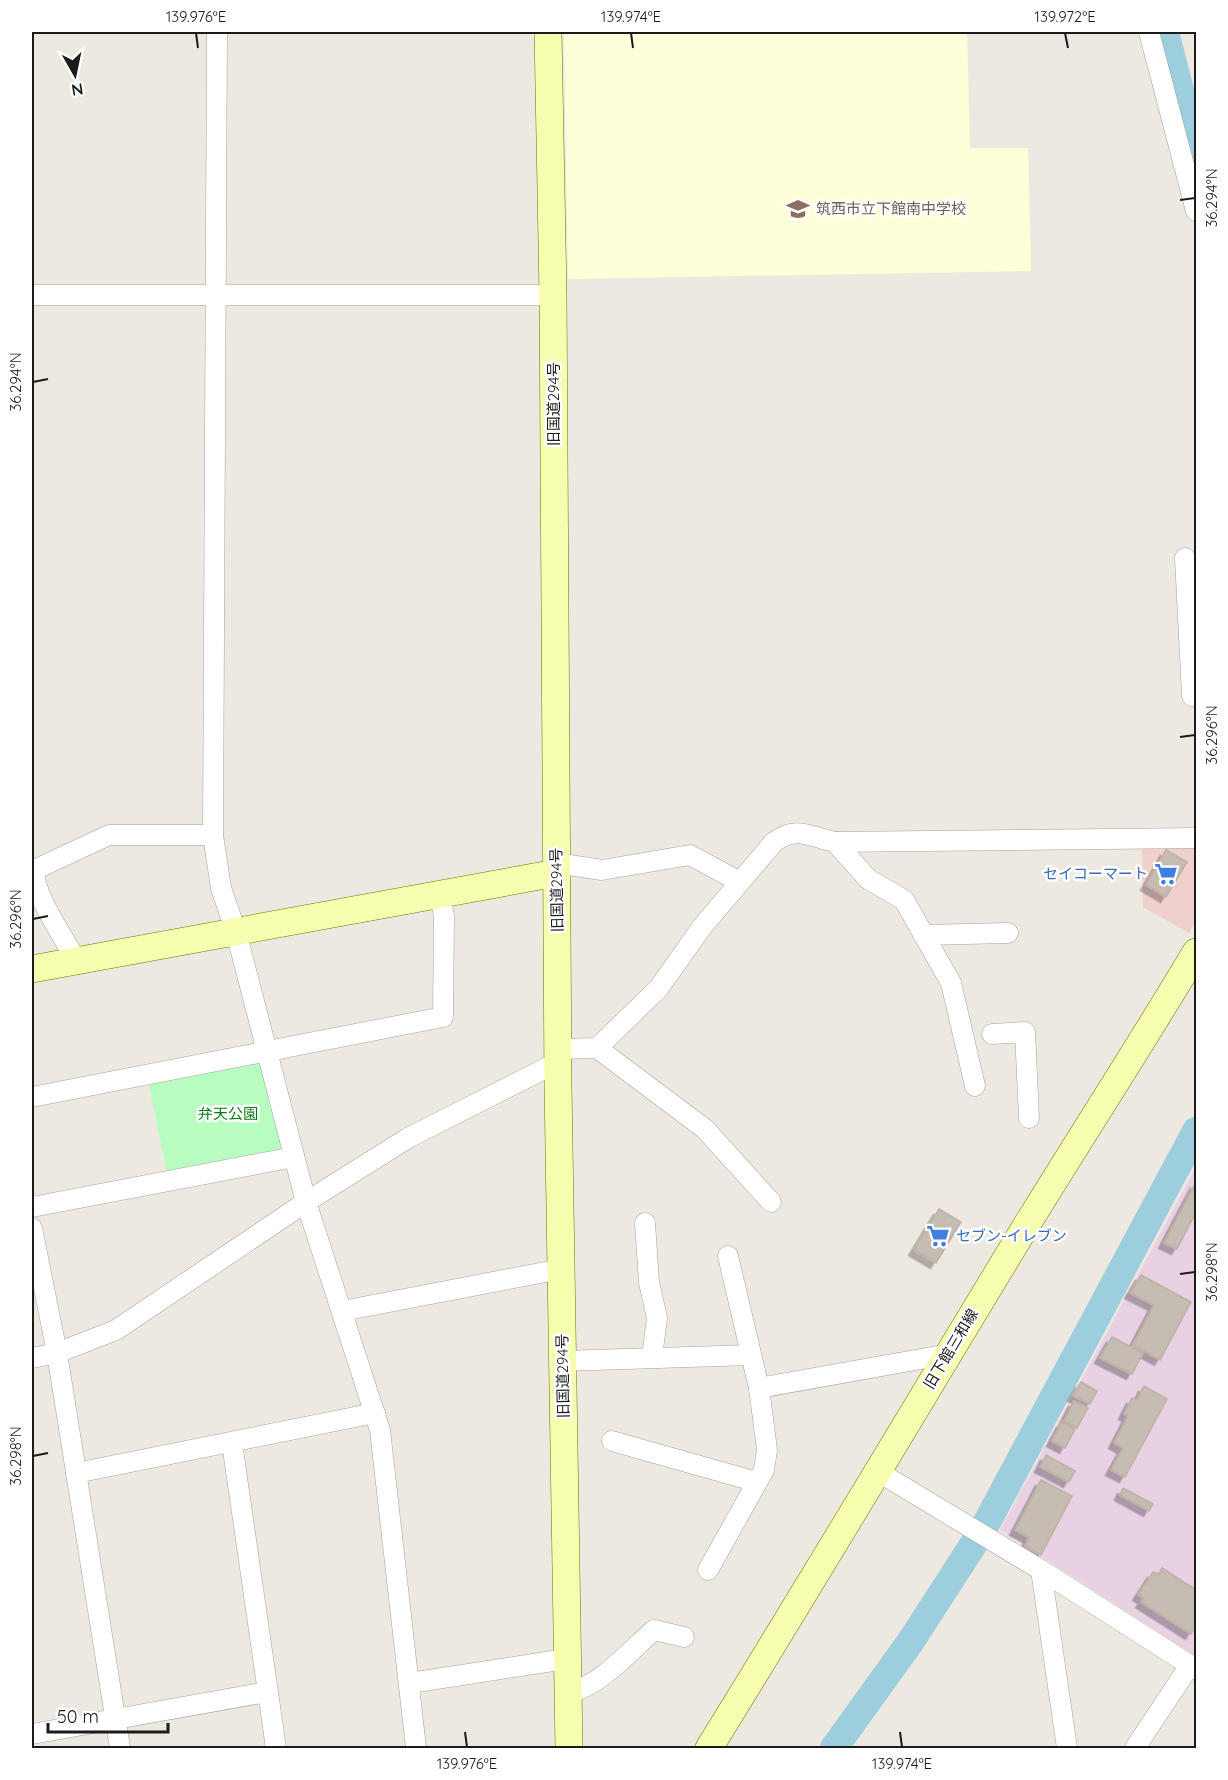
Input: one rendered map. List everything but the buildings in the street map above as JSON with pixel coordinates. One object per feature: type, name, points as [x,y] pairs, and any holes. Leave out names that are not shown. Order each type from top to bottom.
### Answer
[{"type":"street","points":[[217,32],[213,835],[221,888],[236,932],[306,1202],[380,1430],[416,1749]]},
{"type":"street","name":"旧国道294号","points":[[548,32],[553,295],[558,1056],[569,1749]]},
{"type":"street","points":[[1149,32],[1197,211]]},
{"type":"street","points":[[32,295],[553,295]]},
{"type":"street","points":[[1185,558],[1192,696]]},
{"type":"street","points":[[32,1358],[57,1353],[116,1330],[306,1202],[408,1138],[558,1056],[597,1048],[658,989],[702,927],[774,842],[784,835],[799,831],[812,837],[835,842],[1197,838]]},
{"type":"street","points":[[76,961],[38,892],[34,870],[109,835],[213,835]]},
{"type":"street","points":[[835,842],[868,879],[904,900],[951,983],[975,1086]]},
{"type":"street","points":[[32,969],[440,894],[556,868],[602,870],[690,855],[740,882]]},
{"type":"street","points":[[32,1096],[443,1017],[444,917],[440,894]]},
{"type":"street","points":[[923,935],[1008,933]]},
{"type":"street","name":"旧下館三和線","points":[[709,1749],[813,1581],[877,1471],[1197,952]]},
{"type":"street","points":[[992,1034],[1025,1032],[1029,1118]]},
{"type":"street","points":[[597,1048],[705,1129],[771,1202]]},
{"type":"street","points":[[32,1207],[294,1157]]},
{"type":"street","points":[[645,1223],[649,1282],[657,1318],[652,1357]]},
{"type":"street","points":[[32,1228],[57,1353],[120,1749]]},
{"type":"street","points":[[708,1570],[764,1470],[767,1450],[759,1388],[728,1256]]},
{"type":"street","points":[[342,1311],[561,1269]]},
{"type":"street","points":[[759,1388],[949,1354]]},
{"type":"street","points":[[563,1361],[751,1355]]},
{"type":"street","points":[[76,1473],[375,1413]]},
{"type":"street","points":[[612,1441],[757,1482]]},
{"type":"street","points":[[232,1443],[276,1749]]},
{"type":"street","points":[[877,1471],[1041,1570],[1193,1667],[1140,1747]]},
{"type":"street","points":[[1041,1570],[1066,1749]]},
{"type":"street","points":[[567,1693],[576,1692],[604,1674],[654,1630],[684,1637]]},
{"type":"street","points":[[410,1683],[566,1659]]},
{"type":"street","points":[[32,1734],[267,1692]]},
{"type":"shaded area","name":"筑西市立下館南中学校","points":[[564,32],[967,32],[970,148],[1028,148],[1031,271],[568,279]]},
{"type":"shaded area","points":[[1196,843],[1196,920],[1189,933],[1143,907],[1142,845]]},
{"type":"shaded area","points":[[1196,1167],[1196,1656],[1000,1530]]},
{"type":"green space","name":"弁天公園","points":[[254,1060],[265,1067],[288,1139],[281,1152],[167,1173],[148,1081]]},
{"type":"waterway","points":[[1165,32],[1196,153]]},
{"type":"waterway","points":[[987,1522],[1196,1131]]},
{"type":"waterway","points":[[834,1748],[911,1641],[973,1545]]},
{"type":"place","name":"筑西市立下館南中学校","points":[[798,209]]},
{"type":"place","name":"セイコーマート","points":[[1166,874]]},
{"type":"place","name":"セブン-イレブン","points":[[938,1236]]}]
